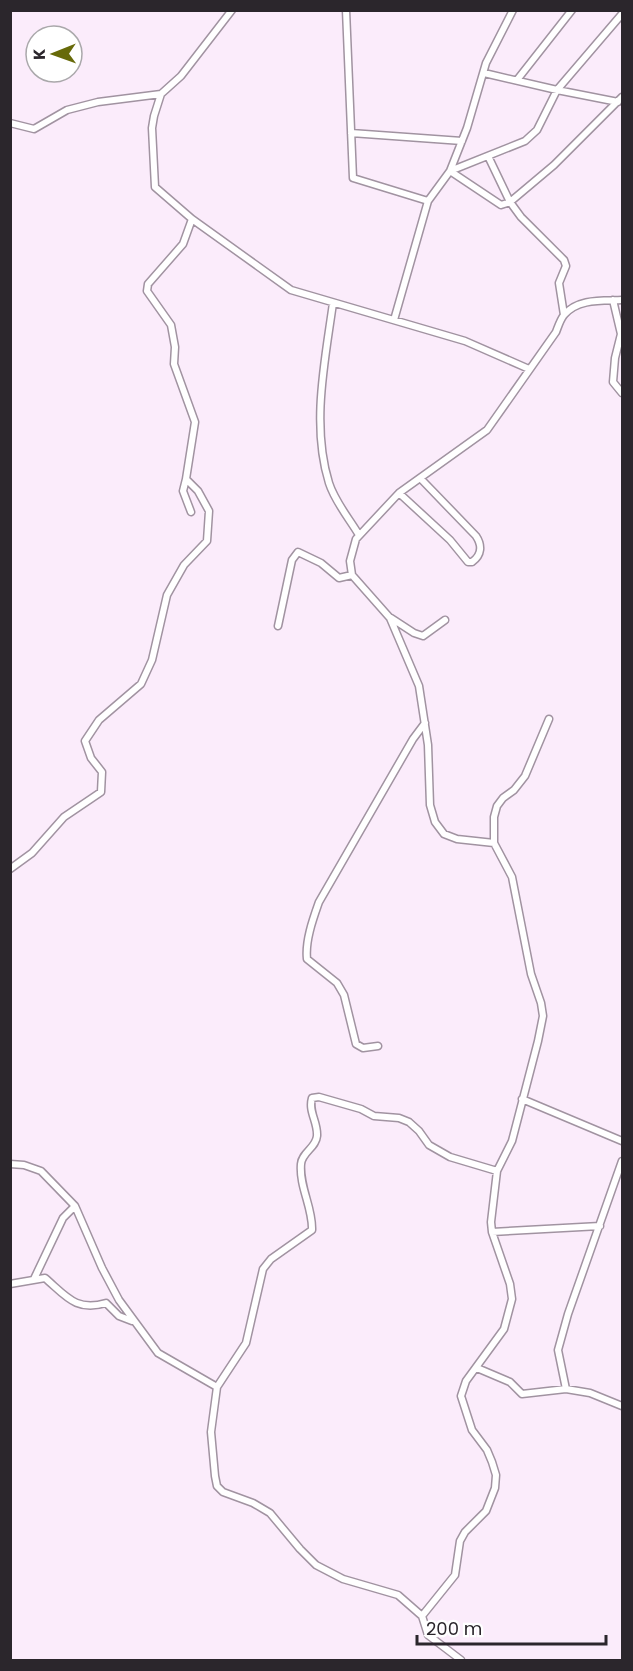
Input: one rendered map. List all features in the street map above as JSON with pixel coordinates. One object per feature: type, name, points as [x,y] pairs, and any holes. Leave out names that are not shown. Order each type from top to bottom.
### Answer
[{"type":"street","points":[[232,10],[181,76],[161,94],[152,128],[155,187],[192,219],[291,290],[465,341],[529,369]]},
{"type":"street","points":[[346,10],[353,178],[428,201]]},
{"type":"street","points":[[394,320],[428,201],[450,171],[492,50],[513,10]]},
{"type":"street","points":[[518,80],[572,10]]},
{"type":"street","points":[[450,171],[525,141],[537,130],[557,90],[622,14]]},
{"type":"street","points":[[484,73],[557,90],[620,99]]},
{"type":"street","points":[[10,123],[34,129],[67,110],[98,102],[161,94]]},
{"type":"street","points":[[450,171],[501,205],[510,202],[554,165],[620,99]]},
{"type":"street","points":[[351,133],[462,141]]},
{"type":"street","points":[[488,156],[510,202],[521,217],[564,260],[566,266],[558,283],[564,315]]},
{"type":"street","points":[[191,512],[183,491],[195,422],[174,364],[175,347],[171,325],[147,291],[148,284],[183,244],[192,219]]},
{"type":"street","points":[[445,620],[423,636],[390,618],[352,574],[350,561],[356,539],[399,493],[487,430],[556,332],[564,315],[593,300],[622,300]]},
{"type":"street","points":[[613,300],[621,334],[615,357],[613,382],[622,393]]},
{"type":"street","points":[[333,303],[321,395],[323,450],[329,482],[335,497],[359,535]]},
{"type":"street","points":[[10,869],[32,853],[64,817],[101,792],[102,772],[91,758],[85,741],[99,720],[141,684],[152,660],[167,595],[184,565],[207,541],[209,512],[198,491],[186,479]]},
{"type":"street","points":[[399,493],[450,540],[468,562],[477,559],[480,543],[476,536],[421,479]]},
{"type":"street","points":[[278,626],[292,560],[298,552],[321,563],[339,578],[352,574]]},
{"type":"street","points":[[390,618],[419,686],[426,722],[430,805],[435,822],[444,834],[457,839],[494,843]]},
{"type":"street","points":[[422,1616],[455,1575],[460,1540],[486,1511],[495,1488],[496,1475],[492,1462],[487,1450],[472,1430],[461,1396],[466,1382],[504,1329],[512,1299],[510,1284],[492,1232],[496,1171],[512,1141],[543,1016],[542,1003],[531,974],[512,877],[494,843],[494,817],[497,806],[525,776],[549,719]]},
{"type":"street","points":[[378,1046],[363,1048],[356,1044],[344,995],[337,983],[307,959],[306,952],[319,902],[413,739],[426,722]]},
{"type":"street","points":[[460,1660],[428,1635],[422,1616],[398,1595],[343,1579],[316,1565],[270,1513],[253,1503],[223,1492],[217,1486],[214,1476],[211,1432],[217,1387],[246,1343],[263,1269],[271,1259],[312,1230],[312,1221],[304,1194],[301,1163],[304,1155],[313,1147],[317,1139],[317,1130],[310,1106],[312,1098],[319,1097],[362,1109],[374,1116],[399,1118],[409,1122],[419,1131],[429,1145],[450,1157],[496,1171]]},
{"type":"street","points":[[522,1099],[622,1141]]},
{"type":"street","points":[[566,1389],[558,1350],[568,1314],[622,1161]]},
{"type":"street","points":[[10,1164],[24,1165],[41,1171],[75,1206],[102,1268],[133,1321],[158,1353],[217,1387]]},
{"type":"street","points":[[34,1279],[63,1218],[75,1206]]},
{"type":"street","points":[[492,1232],[600,1226]]},
{"type":"street","points":[[10,1284],[45,1278],[76,1303],[85,1307],[106,1304],[119,1316],[133,1321]]},
{"type":"street","points":[[477,1368],[510,1382],[522,1394],[566,1389],[590,1393],[622,1406]]}]
